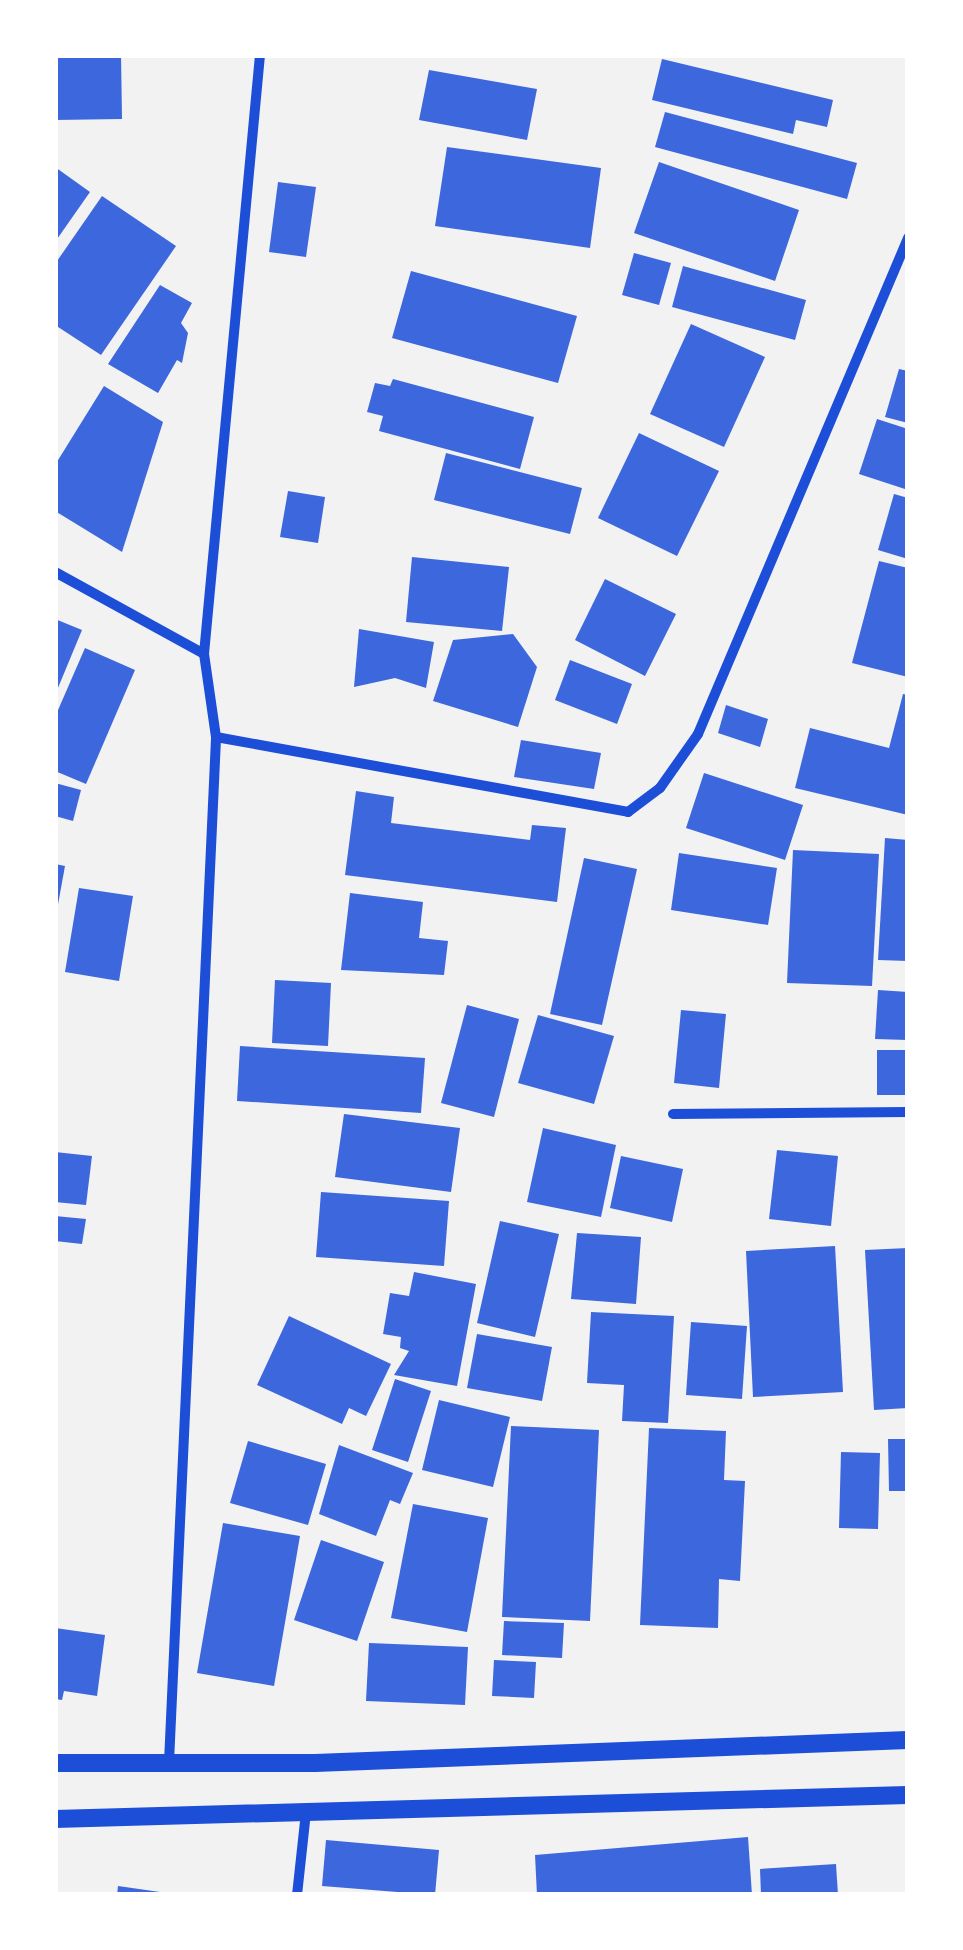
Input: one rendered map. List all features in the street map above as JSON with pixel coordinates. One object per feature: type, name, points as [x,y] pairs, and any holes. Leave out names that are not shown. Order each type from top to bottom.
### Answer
[{"type":"street","points":[[169,1762],[216,738],[204,654],[260,55]]},
{"type":"street","points":[[216,738],[628,812],[660,788],[698,734],[908,238]]},
{"type":"street","points":[[55,572],[204,654]]},
{"type":"street","points":[[673,1114],[908,1112]]},
{"type":"street","points":[[55,1762],[315,1763],[908,1740]]},
{"type":"street","points":[[55,1819],[908,1795]]},
{"type":"street","points":[[297,1895],[306,1812]]},
{"type":"building","points":[[55,55],[121,55],[122,119],[55,120]]},
{"type":"building","points":[[662,59],[833,100],[827,127],[796,120],[793,134],[652,100]]},
{"type":"building","points":[[429,70],[537,89],[527,140],[419,120]]},
{"type":"building","points":[[665,112],[857,163],[847,199],[655,147]]},
{"type":"building","points":[[447,147],[601,168],[590,248],[435,226]]},
{"type":"building","points":[[659,162],[799,210],[775,281],[634,233]]},
{"type":"building","points":[[55,167],[90,192],[55,242]]},
{"type":"building","points":[[278,182],[316,187],[306,257],[269,252]]},
{"type":"building","points":[[102,196],[176,246],[101,355],[55,325],[55,264]]},
{"type":"building","points":[[634,253],[671,263],[659,305],[622,295]]},
{"type":"building","points":[[683,266],[806,300],[795,340],[672,307]]},
{"type":"building","points":[[411,271],[577,316],[558,383],[392,338]]},
{"type":"building","points":[[160,285],[192,303],[181,323],[188,333],[182,363],[177,360],[158,393],[108,364]]},
{"type":"building","points":[[691,324],[765,357],[724,447],[650,414]]},
{"type":"building","points":[[899,369],[908,371],[908,423],[885,417]]},
{"type":"building","points":[[393,379],[534,417],[520,469],[379,431],[383,416],[367,412],[375,383],[390,386]]},
{"type":"building","points":[[104,386],[163,422],[122,552],[55,511],[55,465]]},
{"type":"building","points":[[877,419],[908,429],[908,490],[859,474]]},
{"type":"building","points":[[639,433],[719,471],[677,556],[598,518]]},
{"type":"building","points":[[446,453],[582,488],[570,534],[434,500]]},
{"type":"building","points":[[288,491],[325,497],[318,543],[280,537]]},
{"type":"building","points":[[894,494],[908,498],[908,559],[878,550]]},
{"type":"building","points":[[412,557],[509,567],[502,631],[406,622]]},
{"type":"building","points":[[879,561],[908,568],[908,677],[852,663]]},
{"type":"building","points":[[605,579],[676,614],[645,676],[575,640]]},
{"type":"building","points":[[55,619],[82,630],[55,695]]},
{"type":"building","points":[[359,629],[434,642],[426,688],[395,678],[354,687]]},
{"type":"building","points":[[513,634],[537,667],[518,727],[433,701],[453,640]]},
{"type":"building","points":[[85,648],[135,670],[86,784],[55,771],[55,717]]},
{"type":"building","points":[[570,660],[632,684],[617,724],[555,700]]},
{"type":"building","points":[[903,694],[908,695],[908,815],[795,788],[810,728],[889,748]]},
{"type":"building","points":[[726,705],[768,719],[760,747],[718,733]]},
{"type":"building","points":[[521,740],[601,753],[594,789],[514,777]]},
{"type":"building","points":[[704,773],[803,805],[785,860],[686,828]]},
{"type":"building","points":[[55,783],[81,790],[73,821],[55,816]]},
{"type":"building","points":[[356,791],[394,797],[391,823],[530,840],[532,825],[566,828],[557,902],[345,875]]},
{"type":"building","points":[[885,838],[908,840],[908,961],[878,960]]},
{"type":"building","points":[[793,850],[879,854],[872,986],[787,983]]},
{"type":"building","points":[[679,853],[777,868],[768,925],[671,910]]},
{"type":"building","points":[[584,858],[637,869],[602,1025],[550,1014]]},
{"type":"building","points":[[55,864],[65,866],[57,910],[55,909]]},
{"type":"building","points":[[79,888],[133,896],[119,981],[65,972]]},
{"type":"building","points":[[350,893],[423,902],[419,938],[448,941],[444,975],[341,970]]},
{"type":"building","points":[[275,980],[331,983],[328,1046],[272,1043]]},
{"type":"building","points":[[878,990],[908,992],[908,1040],[875,1039]]},
{"type":"building","points":[[467,1005],[519,1019],[494,1117],[441,1103]]},
{"type":"building","points":[[681,1010],[726,1014],[719,1088],[674,1083]]},
{"type":"building","points":[[538,1015],[614,1036],[594,1104],[518,1083]]},
{"type":"building","points":[[240,1046],[425,1058],[421,1113],[237,1101]]},
{"type":"building","points":[[877,1050],[908,1050],[908,1095],[877,1095]]},
{"type":"building","points":[[344,1114],[460,1128],[451,1192],[335,1177]]},
{"type":"building","points":[[543,1128],[616,1145],[601,1217],[527,1202]]},
{"type":"building","points":[[777,1150],[838,1156],[831,1226],[769,1219]]},
{"type":"building","points":[[55,1152],[92,1156],[86,1205],[55,1202]]},
{"type":"building","points":[[621,1156],[683,1169],[672,1222],[610,1208]]},
{"type":"building","points":[[321,1192],[449,1201],[444,1266],[316,1257]]},
{"type":"building","points":[[55,1216],[86,1219],[82,1244],[55,1241]]},
{"type":"building","points":[[500,1221],[559,1234],[535,1337],[477,1323]]},
{"type":"building","points":[[577,1233],[641,1237],[636,1304],[571,1299]]},
{"type":"building","points":[[835,1246],[843,1392],[753,1397],[746,1251]]},
{"type":"building","points":[[908,1248],[908,1408],[874,1410],[865,1250]]},
{"type":"building","points":[[414,1272],[476,1284],[457,1386],[394,1375],[409,1351],[400,1348],[401,1337],[383,1334],[390,1293],[409,1296]]},
{"type":"building","points":[[591,1312],[674,1316],[668,1423],[622,1421],[624,1385],[587,1383]]},
{"type":"building","points":[[289,1316],[391,1364],[366,1416],[349,1408],[342,1424],[257,1385]]},
{"type":"building","points":[[691,1322],[747,1326],[742,1399],[686,1395]]},
{"type":"building","points":[[477,1334],[552,1347],[542,1401],[467,1388]]},
{"type":"building","points":[[395,1379],[431,1391],[408,1462],[372,1450]]},
{"type":"building","points":[[439,1400],[510,1417],[493,1487],[422,1470]]},
{"type":"building","points":[[511,1426],[599,1430],[590,1621],[502,1617]]},
{"type":"building","points":[[649,1428],[726,1431],[724,1480],[745,1481],[740,1581],[719,1579],[718,1628],[640,1625]]},
{"type":"building","points":[[888,1439],[908,1439],[908,1491],[889,1491]]},
{"type":"building","points":[[248,1441],[326,1464],[308,1525],[230,1503]]},
{"type":"building","points":[[339,1445],[413,1473],[400,1504],[390,1500],[376,1536],[319,1514]]},
{"type":"building","points":[[841,1452],[880,1453],[878,1529],[839,1528]]},
{"type":"building","points":[[413,1504],[488,1518],[467,1632],[391,1618]]},
{"type":"building","points":[[223,1523],[300,1536],[274,1686],[197,1673]]},
{"type":"building","points":[[321,1540],[384,1562],[357,1641],[294,1620]]},
{"type":"building","points":[[504,1621],[564,1623],[562,1658],[502,1655]]},
{"type":"building","points":[[55,1628],[105,1635],[97,1696],[64,1691],[62,1700],[55,1699]]},
{"type":"building","points":[[369,1643],[468,1647],[465,1705],[366,1701]]},
{"type":"building","points":[[494,1660],[536,1662],[534,1698],[492,1696]]},
{"type":"building","points":[[748,1837],[752,1895],[537,1895],[535,1855]]},
{"type":"building","points":[[326,1840],[439,1850],[435,1895],[322,1886]]},
{"type":"building","points":[[836,1864],[838,1895],[761,1895],[760,1869]]},
{"type":"building","points":[[118,1886],[167,1893],[117,1895]]}]
